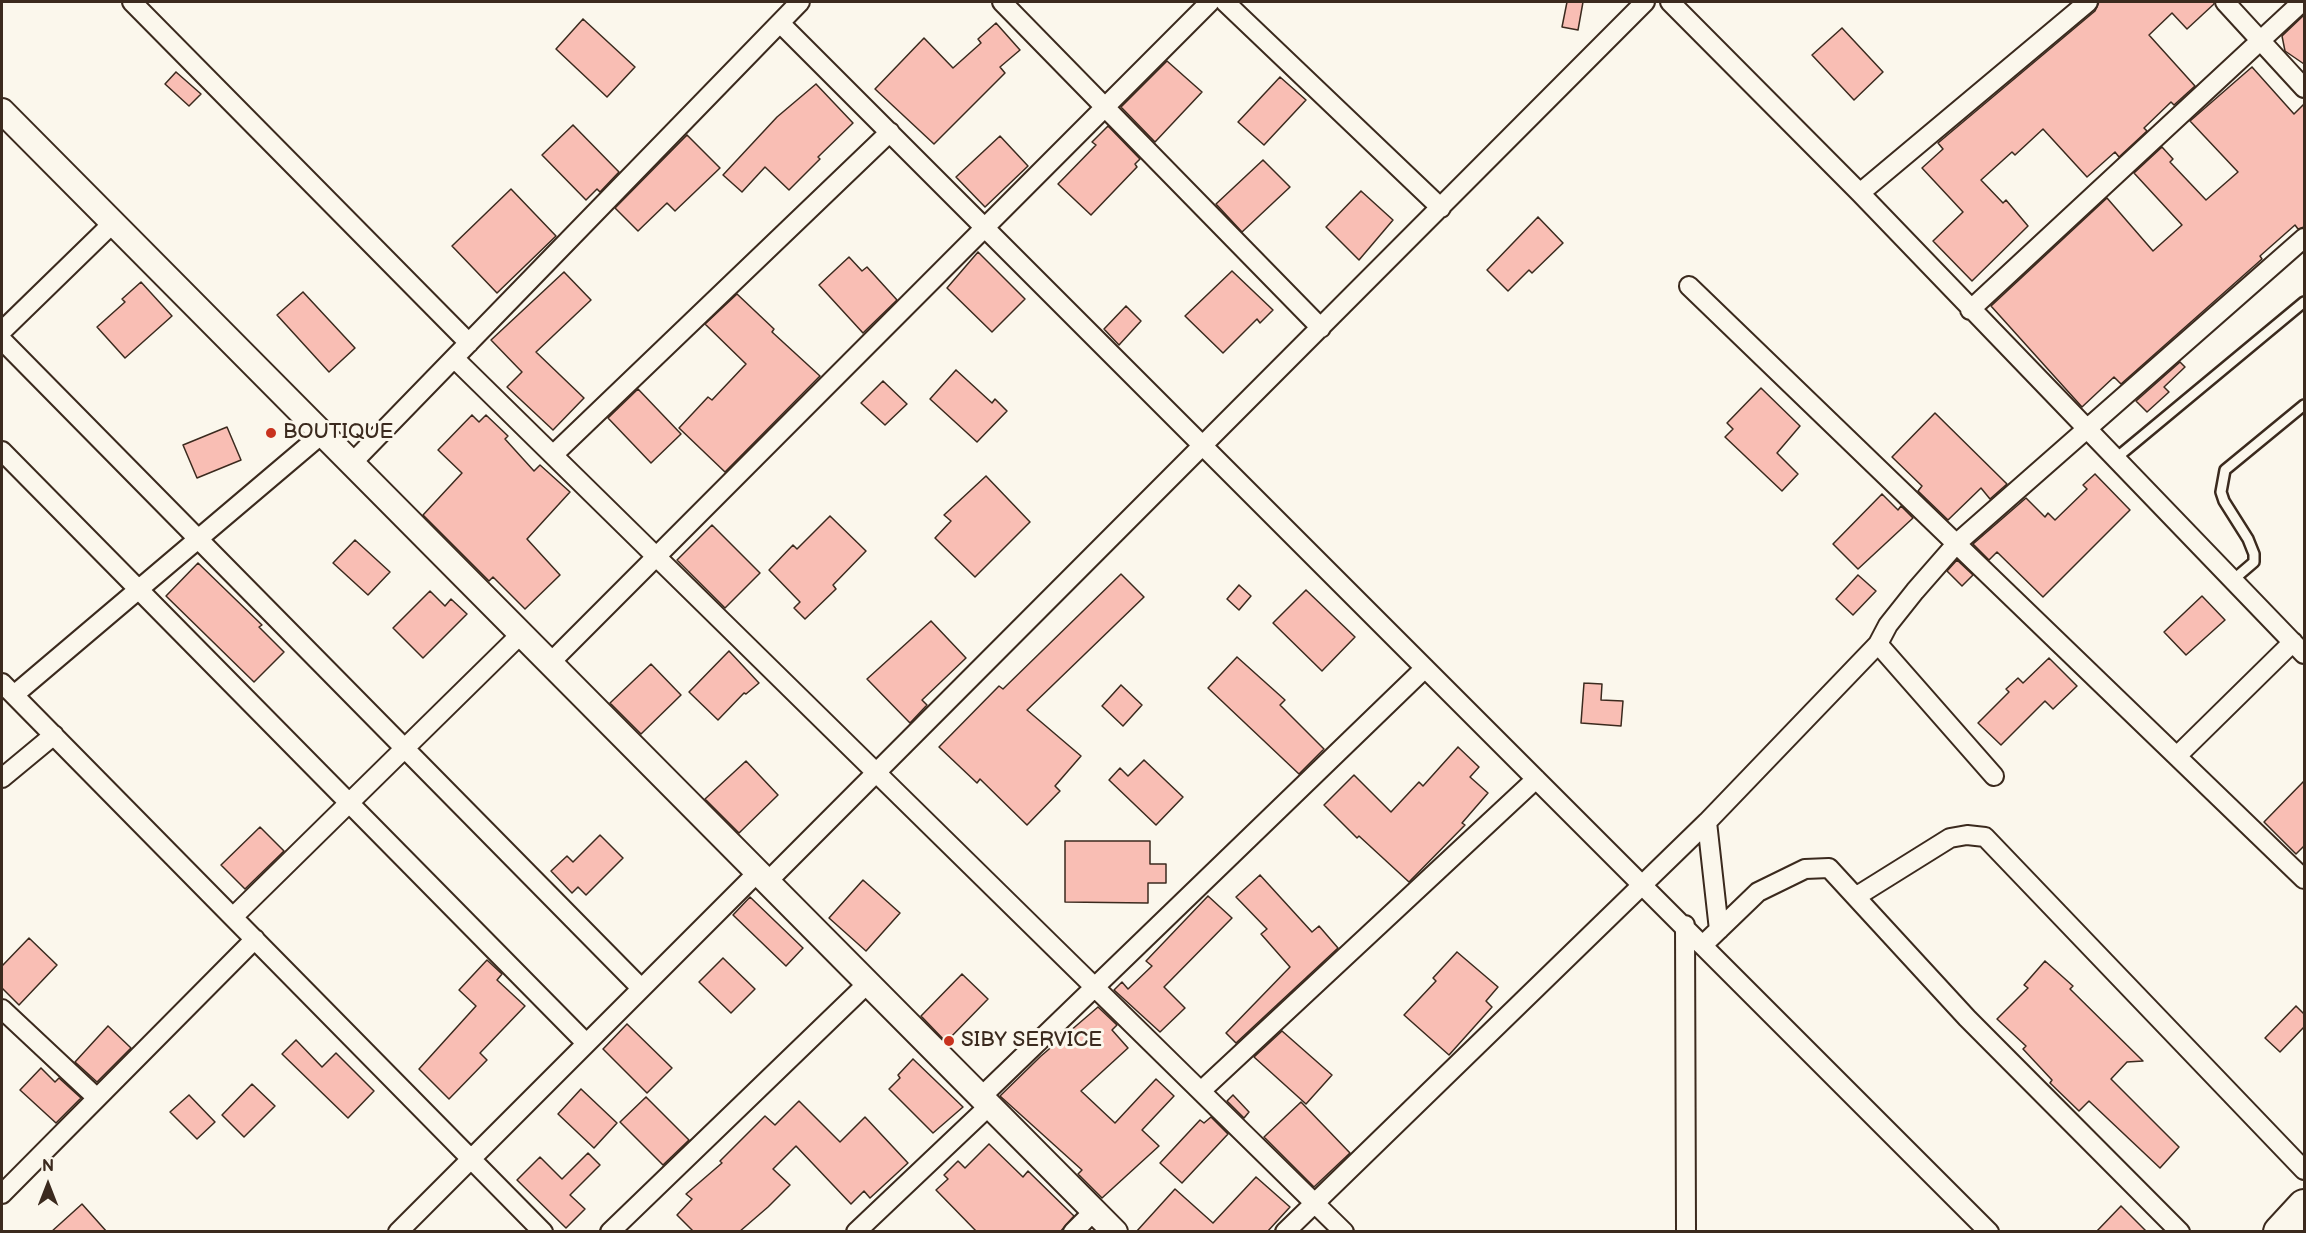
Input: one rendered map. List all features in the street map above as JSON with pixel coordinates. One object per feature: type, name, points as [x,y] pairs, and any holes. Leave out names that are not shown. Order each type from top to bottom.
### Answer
[{"type":"highway","points":[[2280,1232],[2304,1206]]},
{"type":"street","points":[[132,2],[469,343]]},
{"type":"street","points":[[352,463],[800,2]]},
{"type":"street","points":[[1002,2],[1321,328]]},
{"type":"street","points":[[550,663],[1210,2]]},
{"type":"street","points":[[1225,2],[1441,208]]},
{"type":"street","points":[[398,1232],[641,988],[876,773],[1644,2]]},
{"type":"street","points":[[1670,2],[1860,193],[1970,310],[2299,648],[2177,756]]},
{"type":"street","points":[[1860,193],[2088,2]]},
{"type":"street","points":[[2225,2],[2304,88]]},
{"type":"street","points":[[1970,310],[2302,2]]},
{"type":"street","points":[[780,23],[1642,885],[1685,925],[1989,1232]]},
{"type":"street","points":[[2,111],[1115,1232]]},
{"type":"street","points":[[553,455],[890,132]]},
{"type":"street","points":[[2,331],[113,223]]},
{"type":"street","points":[[1285,1232],[1707,822],[1878,644],[1895,616],[1957,543],[2304,238]]},
{"type":"street","points":[[1689,286],[2304,879]]},
{"type":"street","points":[[2,340],[641,988]]},
{"type":"street","points":[[454,358],[1344,1232]]},
{"type":"street","points":[[322,434],[138,590],[8,689],[543,1232]]},
{"type":"street","points":[[2,452],[586,1044]]},
{"type":"street","points":[[233,917],[521,634]]},
{"type":"street","points":[[1878,644],[1994,776]]},
{"type":"street","points":[[856,1232],[1095,987],[1425,668]]},
{"type":"street","points":[[2,778],[54,735]]},
{"type":"street","points":[[1201,1091],[1536,779]]},
{"type":"street","points":[[1707,822],[1719,930]]},
{"type":"street","points":[[1857,896],[1950,838],[1967,835],[1985,837],[2304,1170]]},
{"type":"street","points":[[1704,944],[1758,892],[1805,869],[1829,868],[1967,1018],[2180,1232]]},
{"type":"street","points":[[1685,925],[1686,1232]]},
{"type":"street","points":[[2,1194],[255,939]]},
{"type":"street","points":[[610,1232],[868,983]]},
{"type":"street","points":[[2,1009],[97,1098]]},
{"type":"street","points":[[1073,1232],[1094,1211]]},
{"type":"lane","points":[[2115,459],[2304,302]]},
{"type":"lane","points":[[2233,580],[2254,562],[2254,554],[2248,539],[2224,501],[2221,492],[2225,470],[2304,405]]},
{"type":"building","points":[[1567,2],[1583,2],[1578,30],[1562,27]]},
{"type":"building","points":[[2099,2],[2214,2],[2187,29],[2172,13],[2149,35],[2195,86],[2174,105],[2171,102],[2144,128],[2147,131],[2119,157],[2115,152],[2087,177],[2043,129],[2015,155],[2012,152],[1981,180],[2003,203],[2006,200],[2028,226],[1972,281],[1933,241],[1963,212],[1922,168],[1943,149],[1938,143],[2095,11]]},
{"type":"building","points":[[2304,15],[2304,64],[2285,51],[2282,36]]},
{"type":"building","points":[[583,19],[635,67],[607,97],[556,49]]},
{"type":"building","points":[[996,23],[1020,50],[1000,67],[1005,73],[934,144],[875,89],[924,38],[953,68],[981,43],[978,39]]},
{"type":"building","points":[[1842,28],[1883,72],[1854,100],[1812,55]]},
{"type":"building","points":[[1167,61],[1202,92],[1155,142],[1121,107]]},
{"type":"building","points":[[2252,67],[2294,114],[2304,104],[2304,227],[2298,229],[2295,225],[2260,256],[2262,259],[2121,384],[2114,377],[2082,407],[1991,306],[2107,198],[2153,251],[2182,225],[2134,173],[2162,147],[2173,159],[2170,162],[2206,200],[2238,172],[2190,121]]},
{"type":"building","points":[[176,72],[201,94],[189,106],[165,84]]},
{"type":"building","points":[[1280,77],[1306,100],[1264,145],[1238,122]]},
{"type":"building","points":[[816,84],[853,123],[818,157],[820,159],[789,190],[765,167],[742,192],[723,175],[777,117]]},
{"type":"building","points":[[573,125],[619,172],[600,192],[597,189],[586,200],[542,155]]},
{"type":"building","points":[[1108,126],[1140,159],[1135,164],[1137,167],[1091,215],[1058,184],[1096,145],[1092,142]]},
{"type":"building","points":[[687,135],[720,168],[675,211],[667,203],[638,231],[615,208]]},
{"type":"building","points":[[1000,136],[1028,166],[985,207],[956,177]]},
{"type":"building","points":[[1263,160],[1290,187],[1242,232],[1216,204]]},
{"type":"building","points":[[511,189],[556,236],[497,293],[452,246]]},
{"type":"building","points":[[1361,191],[1393,220],[1359,260],[1326,227]]},
{"type":"building","points":[[1538,217],[1563,243],[1532,273],[1529,270],[1508,291],[1487,270]]},
{"type":"building","points":[[978,252],[1025,299],[992,332],[947,288]]},
{"type":"building","points":[[849,257],[862,271],[867,267],[897,300],[863,333],[819,285]]},
{"type":"building","points":[[1232,271],[1273,310],[1260,323],[1257,319],[1223,353],[1185,316]]},
{"type":"building","points":[[564,272],[591,300],[536,352],[584,398],[553,430],[507,387],[522,372],[491,340]]},
{"type":"building","points":[[141,282],[172,316],[125,358],[97,327],[125,302],[122,299]]},
{"type":"building","points":[[303,292],[355,348],[329,372],[277,315]]},
{"type":"building","points":[[737,294],[774,329],[772,332],[820,376],[725,472],[679,428],[708,397],[712,400],[746,364],[705,324]]},
{"type":"building","points":[[1126,306],[1141,321],[1119,345],[1104,329]]},
{"type":"building","points":[[2180,362],[2185,367],[2164,387],[2169,392],[2147,412],[2136,401]]},
{"type":"building","points":[[956,370],[992,403],[995,399],[1007,411],[977,442],[930,399]]},
{"type":"building","points":[[883,381],[907,404],[885,425],[861,403]]},
{"type":"building","points":[[1761,388],[1800,426],[1777,453],[1798,474],[1782,491],[1725,437],[1733,429],[1727,423]]},
{"type":"building","points":[[638,389],[681,434],[651,463],[608,418]]},
{"type":"building","points":[[1935,413],[2007,484],[1990,499],[1981,488],[1948,520],[1918,491],[1922,486],[1892,457]]},
{"type":"building","points":[[472,415],[479,422],[486,415],[508,436],[505,439],[534,471],[540,465],[570,492],[527,539],[560,575],[525,609],[493,577],[489,581],[423,515],[462,473],[438,450]]},
{"type":"building","points":[[227,427],[241,460],[197,478],[183,445]]},
{"type":"building","points":[[2095,474],[2130,510],[2043,597],[1997,552],[1989,560],[1973,544],[2026,498],[2045,517],[2048,513],[2055,520],[2087,489],[2083,485]]},
{"type":"building","points":[[986,476],[1030,522],[975,577],[935,538],[951,521],[944,515]]},
{"type":"building","points":[[1882,494],[1898,510],[1901,506],[1913,518],[1858,569],[1833,544]]},
{"type":"building","points":[[830,516],[866,551],[833,585],[836,589],[805,619],[794,608],[800,602],[769,570],[793,545],[797,549]]},
{"type":"building","points":[[712,525],[760,573],[725,608],[677,560]]},
{"type":"building","points":[[355,540],[390,572],[368,595],[333,563]]},
{"type":"building","points":[[1957,560],[1973,575],[1962,586],[1947,571]]},
{"type":"building","points":[[198,563],[262,625],[259,627],[284,652],[254,682],[166,596]]},
{"type":"building","points":[[1121,574],[1144,597],[1027,710],[1081,756],[1055,786],[1060,791],[1027,825],[980,779],[977,783],[939,747],[999,686],[1003,689]]},
{"type":"building","points":[[1858,575],[1876,591],[1853,615],[1836,599]]},
{"type":"building","points":[[1239,585],[1251,596],[1239,610],[1227,599]]},
{"type":"building","points":[[1306,590],[1355,637],[1322,671],[1273,623]]},
{"type":"building","points":[[430,591],[445,606],[451,599],[467,614],[423,658],[393,628]]},
{"type":"building","points":[[2202,596],[2225,620],[2186,655],[2164,632]]},
{"type":"building","points":[[931,621],[966,658],[922,700],[927,705],[910,723],[867,679]]},
{"type":"building","points":[[729,651],[759,683],[746,694],[744,693],[718,720],[689,692]]},
{"type":"building","points":[[1237,657],[1285,700],[1280,705],[1324,749],[1299,774],[1208,688]]},
{"type":"building","points":[[2049,658],[2077,686],[2053,709],[2045,701],[2001,745],[1978,723],[2009,692],[2006,689],[2018,678],[2023,683]]},
{"type":"building","points":[[651,664],[681,695],[641,734],[610,703]]},
{"type":"building","points":[[1584,683],[1602,684],[1601,700],[1623,701],[1621,726],[1581,723]]},
{"type":"building","points":[[1121,685],[1142,705],[1123,726],[1102,706]]},
{"type":"building","points":[[1458,747],[1479,767],[1470,777],[1488,793],[1462,823],[1465,825],[1409,882],[1359,836],[1357,838],[1324,805],[1354,775],[1391,812],[1419,782],[1423,786]]},
{"type":"building","points":[[1144,760],[1183,797],[1156,825],[1109,780],[1120,768],[1128,776]]},
{"type":"building","points":[[746,761],[778,795],[739,833],[705,799]]},
{"type":"building","points":[[2304,781],[2304,846],[2296,854],[2264,822]]},
{"type":"building","points":[[260,827],[284,851],[245,889],[221,865]]},
{"type":"building","points":[[600,835],[623,858],[586,895],[578,887],[572,893],[551,871],[567,856],[573,862]]},
{"type":"building","points":[[1065,841],[1150,841],[1150,864],[1166,864],[1166,883],[1148,883],[1148,903],[1065,902]]},
{"type":"building","points":[[1260,875],[1312,932],[1319,926],[1338,948],[1236,1043],[1226,1033],[1290,967],[1261,934],[1267,929],[1236,897]]},
{"type":"building","points":[[863,880],[900,913],[866,951],[829,918]]},
{"type":"building","points":[[1208,896],[1232,918],[1164,987],[1185,1008],[1160,1032],[1114,990],[1122,982],[1128,989],[1152,966],[1146,961]]},
{"type":"building","points":[[750,897],[803,948],[786,966],[733,915]]},
{"type":"building","points":[[29,938],[57,965],[19,1005],[2,988],[2,966]]},
{"type":"building","points":[[1457,952],[1498,987],[1486,1001],[1492,1007],[1449,1055],[1404,1015],[1436,981],[1433,978]]},
{"type":"building","points":[[723,958],[755,989],[731,1013],[699,982]]},
{"type":"building","points":[[487,960],[502,974],[497,980],[525,1006],[480,1053],[487,1060],[449,1099],[419,1069],[476,1006],[459,990]]},
{"type":"building","points":[[2045,961],[2073,986],[2070,989],[2143,1061],[2127,1062],[2111,1079],[2179,1147],[2160,1168],[2089,1101],[2079,1111],[2050,1083],[2052,1080],[2023,1049],[2026,1046],[1997,1019],[2028,988],[2024,985]]},
{"type":"building","points":[[962,974],[988,999],[946,1042],[921,1016]]},
{"type":"building","points":[[2296,1006],[2304,1014],[2304,1027],[2280,1052],[2265,1038]]},
{"type":"building","points":[[1098,1007],[1117,1025],[1112,1030],[1128,1048],[1081,1091],[1115,1123],[1156,1079],[1174,1096],[1142,1130],[1159,1146],[1102,1198],[1078,1174],[1082,1170],[1000,1096],[1041,1056]]},
{"type":"building","points":[[627,1024],[672,1068],[647,1093],[603,1049]]},
{"type":"building","points":[[108,1026],[131,1048],[97,1082],[75,1062]]},
{"type":"building","points":[[1282,1031],[1332,1075],[1306,1104],[1254,1057]]},
{"type":"building","points":[[296,1040],[322,1067],[336,1053],[374,1091],[348,1118],[282,1054]]},
{"type":"building","points":[[913,1059],[963,1107],[933,1133],[889,1089]]},
{"type":"building","points":[[41,1068],[55,1082],[59,1078],[81,1098],[56,1123],[20,1090]]},
{"type":"building","points":[[252,1084],[275,1106],[244,1137],[222,1115]]},
{"type":"building","points":[[581,1089],[617,1123],[594,1148],[558,1114]]},
{"type":"building","points":[[189,1095],[215,1122],[197,1139],[170,1112]]},
{"type":"building","points":[[1233,1095],[1249,1112],[1244,1118],[1227,1101]]},
{"type":"building","points":[[646,1097],[689,1140],[663,1165],[620,1122]]},
{"type":"building","points":[[799,1101],[840,1142],[865,1117],[908,1163],[870,1198],[864,1191],[851,1204],[796,1146],[773,1169],[790,1185],[739,1232],[694,1232],[677,1215],[692,1199],[686,1194],[722,1163],[720,1161],[765,1116],[775,1125]]},
{"type":"building","points":[[1301,1102],[1350,1153],[1314,1187],[1264,1137]]},
{"type":"building","points":[[1211,1117],[1228,1134],[1182,1183],[1160,1163],[1200,1120],[1204,1123]]},
{"type":"building","points":[[989,1144],[1023,1177],[1028,1171],[1074,1216],[1060,1232],[977,1232],[936,1190],[948,1179],[944,1175],[958,1161],[965,1168]]},
{"type":"building","points":[[588,1153],[600,1165],[570,1195],[585,1209],[566,1228],[517,1180],[540,1157],[562,1179]]},
{"type":"building","points":[[1256,1177],[1290,1207],[1267,1232],[1136,1232],[1175,1189],[1213,1223]]},
{"type":"building","points":[[82,1204],[107,1232],[51,1232]]},
{"type":"building","points":[[2121,1206],[2147,1232],[2096,1232]]},
{"type":"place","name":"BOUTIQUE","points":[[271,433]]},
{"type":"place","name":"SIBY SERVICE","points":[[949,1041]]}]
